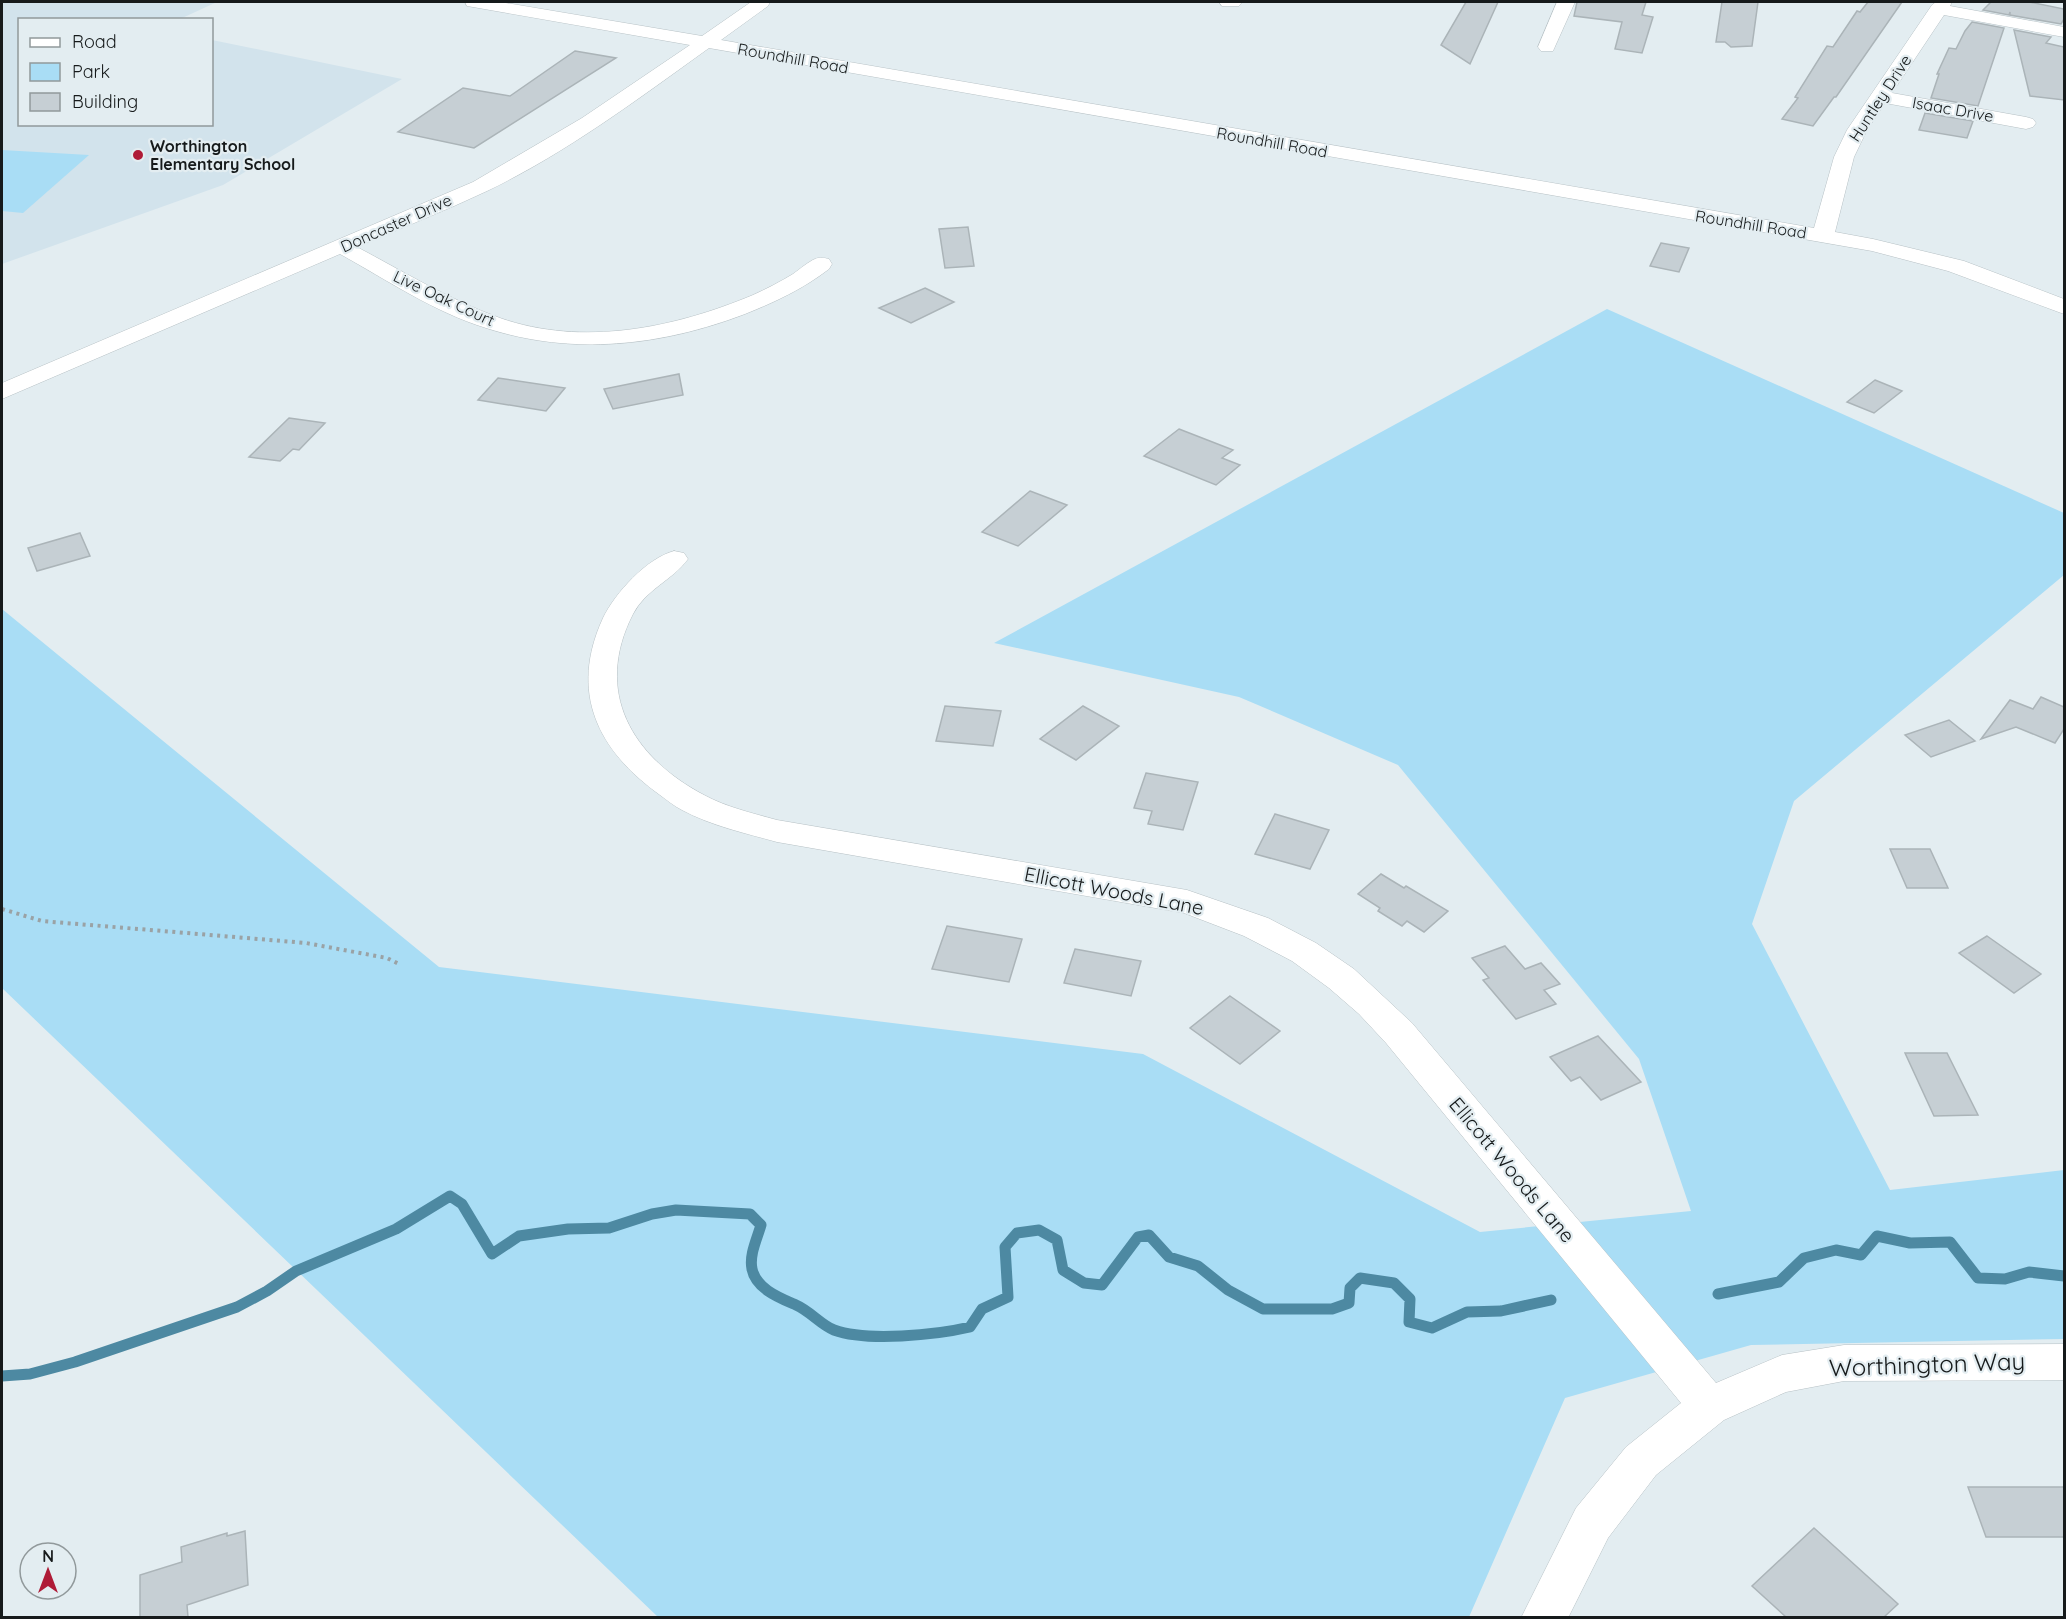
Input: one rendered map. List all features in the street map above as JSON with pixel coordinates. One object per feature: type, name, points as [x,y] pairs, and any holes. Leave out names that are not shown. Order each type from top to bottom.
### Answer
[{"type":"street","name":"Roundhill Road","points":[[472,2],[1823,236],[1956,266],[2064,307]]},
{"type":"street","name":"Doncaster Drive","points":[[2,392],[342,247],[480,186],[527,162],[762,2]]},
{"type":"street","points":[[1547,47],[1566,2]]},
{"type":"street","points":[[1941,5],[2064,32]]},
{"type":"street","name":"Huntley Drive","points":[[1823,236],[1844,157],[1857,130],[1941,5]]},
{"type":"street","name":"Isaac Drive","points":[[1880,96],[2026,123]]},
{"type":"street","name":"Live Oak Court","points":[[342,247],[442,300],[484,319],[525,331],[564,338],[643,336],[679,329],[712,319],[785,290],[804,279],[821,264]]},
{"type":"street","name":"Ellicott Woods Lane","points":[[674,559],[639,586],[619,613],[607,644],[602,672],[605,700],[616,732],[634,759],[693,802],[730,818],[777,831],[1187,902],[1233,917],[1279,938],[1321,963],[1360,994],[1399,1034],[1709,1406]]},
{"type":"street","name":"Worthington Way","points":[[1544,1617],[1592,1523],[1641,1461],[1709,1406],[1782,1374],[1844,1363],[2064,1362]]},
{"type":"path","points":[[2,909],[42,921],[306,943],[387,958],[401,965]]},
{"type":"shaded area","name":"Worthington Elementary School","points":[[2,2],[217,2],[182,18],[18,18],[18,126],[213,126],[213,40],[402,79],[223,185],[2,264]]},
{"type":"green space","points":[[2,150],[89,155],[23,213],[2,211]]},
{"type":"green space","points":[[1607,309],[2064,513],[2064,575],[1794,801],[1752,924],[1890,1190],[2064,1170],[2064,1339],[1751,1345],[1565,1398],[1469,1617],[658,1617],[2,988],[2,609],[439,967],[1143,1054],[1480,1232],[1691,1211],[1639,1059],[1398,765],[1239,697],[994,643]]},
{"type":"building","points":[[1466,2],[1498,2],[1470,64],[1441,45]]},
{"type":"building","points":[[1577,2],[1646,2],[1642,15],[1653,17],[1642,53],[1615,49],[1622,22],[1574,16]]},
{"type":"building","points":[[1722,2],[1758,2],[1752,46],[1731,47],[1725,42],[1716,42]]},
{"type":"building","points":[[1868,2],[1902,2],[1813,126],[1782,119],[1798,98],[1795,97],[1827,46],[1833,47],[1857,11],[1860,12]]},
{"type":"building","points":[[1991,2],[2029,2],[2064,9],[2064,19],[2061,24],[2010,15],[2010,12],[2009,15],[1983,10]]},
{"type":"building","points":[[1972,22],[2004,28],[1978,106],[1931,98],[1939,74],[1937,74],[1949,48],[1956,49]]},
{"type":"building","points":[[2014,30],[2051,37],[2046,43],[2064,47],[2064,100],[2030,96]]},
{"type":"building","points":[[575,51],[616,58],[474,148],[398,132],[463,88],[510,96]]},
{"type":"building","points":[[1925,113],[1973,121],[1967,138],[1919,130]]},
{"type":"building","points":[[968,227],[974,266],[945,268],[939,229]]},
{"type":"building","points":[[1661,243],[1689,248],[1679,272],[1650,266]]},
{"type":"building","points":[[925,288],[954,302],[911,323],[879,308]]},
{"type":"building","points":[[679,374],[683,395],[613,409],[604,389]]},
{"type":"building","points":[[498,378],[565,388],[546,411],[478,400]]},
{"type":"building","points":[[1875,380],[1902,391],[1874,413],[1847,402]]},
{"type":"building","points":[[289,418],[325,423],[299,450],[293,449],[280,461],[249,457]]},
{"type":"building","points":[[1179,429],[1233,450],[1222,458],[1240,465],[1216,485],[1144,456]]},
{"type":"building","points":[[1030,491],[1067,505],[1018,546],[982,532]]},
{"type":"building","points":[[80,533],[90,556],[37,571],[28,548]]},
{"type":"building","points":[[2041,697],[2064,707],[2064,729],[2055,743],[2016,727],[1981,739],[2010,700],[2033,709]]},
{"type":"building","points":[[945,706],[1001,711],[993,746],[936,741]]},
{"type":"building","points":[[1083,706],[1119,726],[1076,760],[1040,739]]},
{"type":"building","points":[[1949,720],[1975,741],[1931,757],[1905,735]]},
{"type":"building","points":[[1146,773],[1198,782],[1183,830],[1148,824],[1152,811],[1134,808]]},
{"type":"building","points":[[1275,814],[1329,830],[1310,869],[1255,854]]},
{"type":"building","points":[[1890,849],[1930,849],[1948,888],[1907,888]]},
{"type":"building","points":[[1381,874],[1448,911],[1424,932],[1407,921],[1402,926],[1378,911],[1380,908],[1358,894]]},
{"type":"building","points":[[947,926],[1022,939],[1009,982],[932,969]]},
{"type":"building","points":[[1987,936],[2041,974],[2014,993],[1959,953]]},
{"type":"building","points":[[1505,946],[1525,969],[1541,963],[1560,984],[1544,990],[1556,1004],[1516,1019],[1483,980],[1489,978],[1472,958]]},
{"type":"building","points":[[1075,949],[1141,961],[1131,996],[1064,983]]},
{"type":"building","points":[[1230,996],[1280,1031],[1240,1064],[1190,1028]]},
{"type":"building","points":[[1598,1036],[1641,1082],[1601,1100],[1580,1077],[1571,1081],[1550,1057]]},
{"type":"building","points":[[1905,1053],[1947,1053],[1978,1115],[1934,1116]]},
{"type":"building","points":[[1968,1487],[2064,1487],[2064,1537],[1986,1537]]},
{"type":"building","points":[[1814,1528],[1898,1604],[1884,1617],[1786,1617],[1752,1586]]},
{"type":"building","points":[[245,1531],[248,1585],[187,1605],[188,1617],[140,1617],[140,1575],[182,1562],[181,1547],[227,1533],[227,1536]]},
{"type":"waterway","points":[[2,1376],[30,1374],[75,1362],[237,1307],[267,1291],[296,1271],[396,1229],[450,1196],[462,1204],[492,1254],[519,1236],[568,1229],[609,1228],[652,1214],[676,1210],[750,1214],[761,1225],[752,1258],[752,1269],[758,1282],[770,1292],[801,1308],[829,1328],[864,1336],[921,1335],[970,1327],[982,1309],[1008,1297],[1005,1247],[1017,1233],[1039,1230],[1057,1240],[1063,1270],[1084,1283],[1102,1285],[1138,1237],[1149,1235],[1169,1257],[1198,1266],[1228,1290],[1263,1309],[1332,1309],[1349,1303],[1350,1288],[1360,1278],[1394,1283],[1410,1299],[1409,1322],[1432,1328],[1467,1312],[1501,1311],[1551,1300]]},
{"type":"waterway","points":[[1718,1294],[1779,1282],[1804,1258],[1836,1250],[1861,1255],[1877,1236],[1910,1243],[1950,1242],[1978,1278],[2005,1279],[2029,1272],[2064,1276]]},
{"type":"place","name":"Worthington Elementary School","points":[[138,155]]}]
